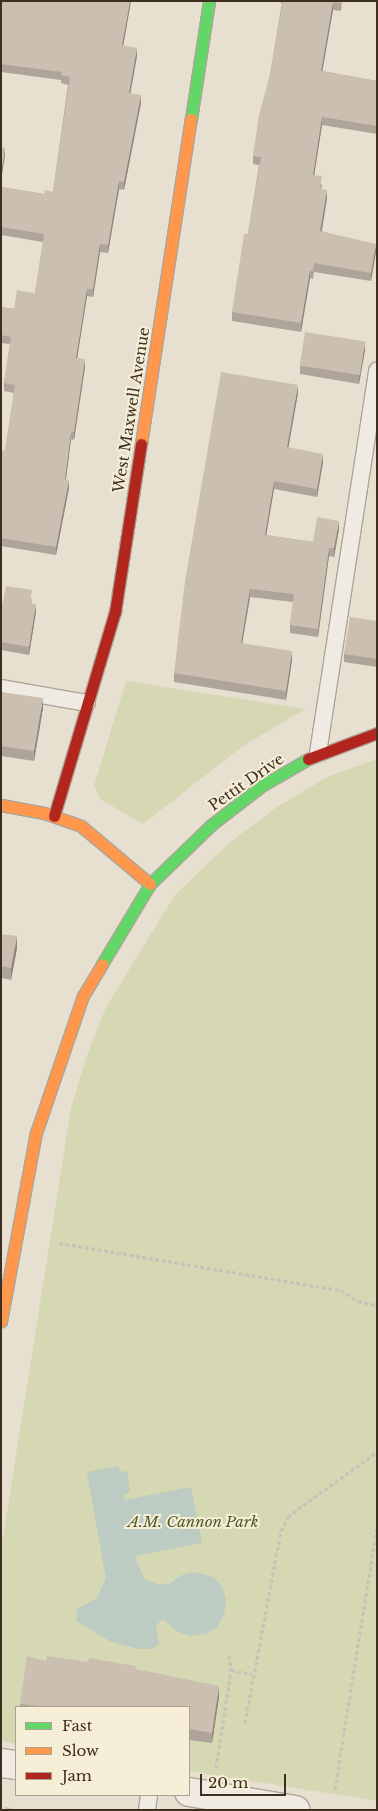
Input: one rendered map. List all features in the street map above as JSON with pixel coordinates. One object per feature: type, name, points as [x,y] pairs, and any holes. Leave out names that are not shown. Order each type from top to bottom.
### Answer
[{"type":"street","name":"West Maxwell Avenue","points":[[54,816],[116,612],[209,1]]},
{"type":"street","name":"Pettit Drive","points":[[150,884],[211,825],[263,785],[318,753],[377,733]]},
{"type":"street","points":[[1,805],[54,816],[87,830],[150,884],[83,996],[58,1066],[36,1133],[4,1288],[1,1321]]},
{"type":"street","points":[[1,1762],[15,1765]]},
{"type":"street","points":[[190,1792],[295,1810]]},
{"type":"lane","points":[[318,753],[377,371]]},
{"type":"lane","points":[[1,688],[87,703]]},
{"type":"lane","points":[[147,1810],[149,1796]]},
{"type":"path","points":[[59,1243],[342,1290],[358,1301],[377,1304]]},
{"type":"path","points":[[245,1723],[252,1674],[281,1531],[288,1517],[377,1452]]},
{"type":"path","points":[[335,1789],[377,1527]]},
{"type":"path","points":[[216,1770],[231,1670],[229,1655]]},
{"type":"path","points":[[231,1670],[252,1674]]},
{"type":"green space","points":[[126,681],[305,709],[243,746],[143,824],[100,799],[94,786]]},
{"type":"green space","name":"A.M. Cannon Park","points":[[377,759],[377,1801],[190,1771],[190,1706],[15,1706],[15,1744],[1,1741],[1,1550],[71,1108],[86,1058],[106,1007],[175,895],[228,844],[277,807],[329,776]]},
{"type":"shaded area","points":[[119,1466],[120,1472],[127,1471],[130,1492],[124,1494],[125,1500],[191,1487],[202,1543],[135,1556],[144,1579],[157,1584],[169,1584],[182,1575],[195,1572],[211,1576],[222,1586],[226,1600],[224,1615],[217,1627],[206,1634],[190,1636],[176,1631],[163,1619],[156,1625],[159,1644],[152,1649],[139,1649],[111,1642],[76,1621],[77,1609],[96,1599],[106,1579],[87,1472]]},
{"type":"building","points":[[1,1],[130,1],[122,45],[137,48],[129,93],[141,95],[124,182],[119,181],[108,245],[100,244],[93,289],[87,289],[76,358],[85,359],[74,432],[71,432],[65,479],[69,480],[56,547],[1,538],[1,450],[5,451],[15,385],[4,383],[11,337],[1,335],[1,307],[14,309],[17,290],[35,293],[44,234],[1,227],[1,187],[44,194],[45,190],[53,192],[70,77],[61,75],[62,72],[1,64]]},
{"type":"building","points":[[283,1],[341,1],[341,3],[333,2],[321,71],[377,81],[377,126],[322,117],[313,175],[322,176],[320,189],[327,190],[320,231],[376,244],[371,273],[314,263],[313,271],[310,270],[301,323],[232,312],[244,234],[248,234],[261,157],[253,156],[259,115],[270,75]]},
{"type":"building","points":[[1,147],[5,148],[1,173]]},
{"type":"building","points":[[305,332],[365,342],[360,375],[300,366]]},
{"type":"building","points":[[221,372],[298,385],[287,447],[323,454],[317,489],[274,481],[265,535],[313,542],[317,517],[339,521],[334,548],[329,548],[318,629],[290,625],[294,594],[250,589],[241,643],[292,651],[286,691],[174,673],[185,581]]},
{"type":"building","points":[[6,586],[32,590],[30,603],[36,604],[29,647],[1,642],[1,611]]},
{"type":"building","points":[[350,617],[377,621],[377,659],[344,654]]},
{"type":"building","points":[[1,692],[43,698],[34,751],[1,746]]},
{"type":"building","points":[[1,934],[17,936],[11,968],[1,966]]},
{"type":"building","points":[[27,1656],[46,1661],[47,1656],[88,1662],[89,1658],[136,1666],[136,1669],[219,1686],[212,1733],[190,1729],[190,1706],[39,1706],[20,1704]]},
{"type":"building","points":[[5,1807],[19,1810],[4,1810]]},
{"type":"traffic: fast","points":[[191,119],[209,1]]},
{"type":"traffic: fast","points":[[102,964],[150,884],[211,825],[263,785],[308,759]]},
{"type":"traffic: slow","points":[[141,444],[191,119]]},
{"type":"traffic: slow","points":[[1,805],[44,813],[81,826],[150,884]]},
{"type":"traffic: slow","points":[[1,1321],[36,1133],[83,996],[102,964]]},
{"type":"traffic: jam","points":[[54,816],[115,612],[141,444]]},
{"type":"traffic: jam","points":[[308,759],[377,733]]}]
